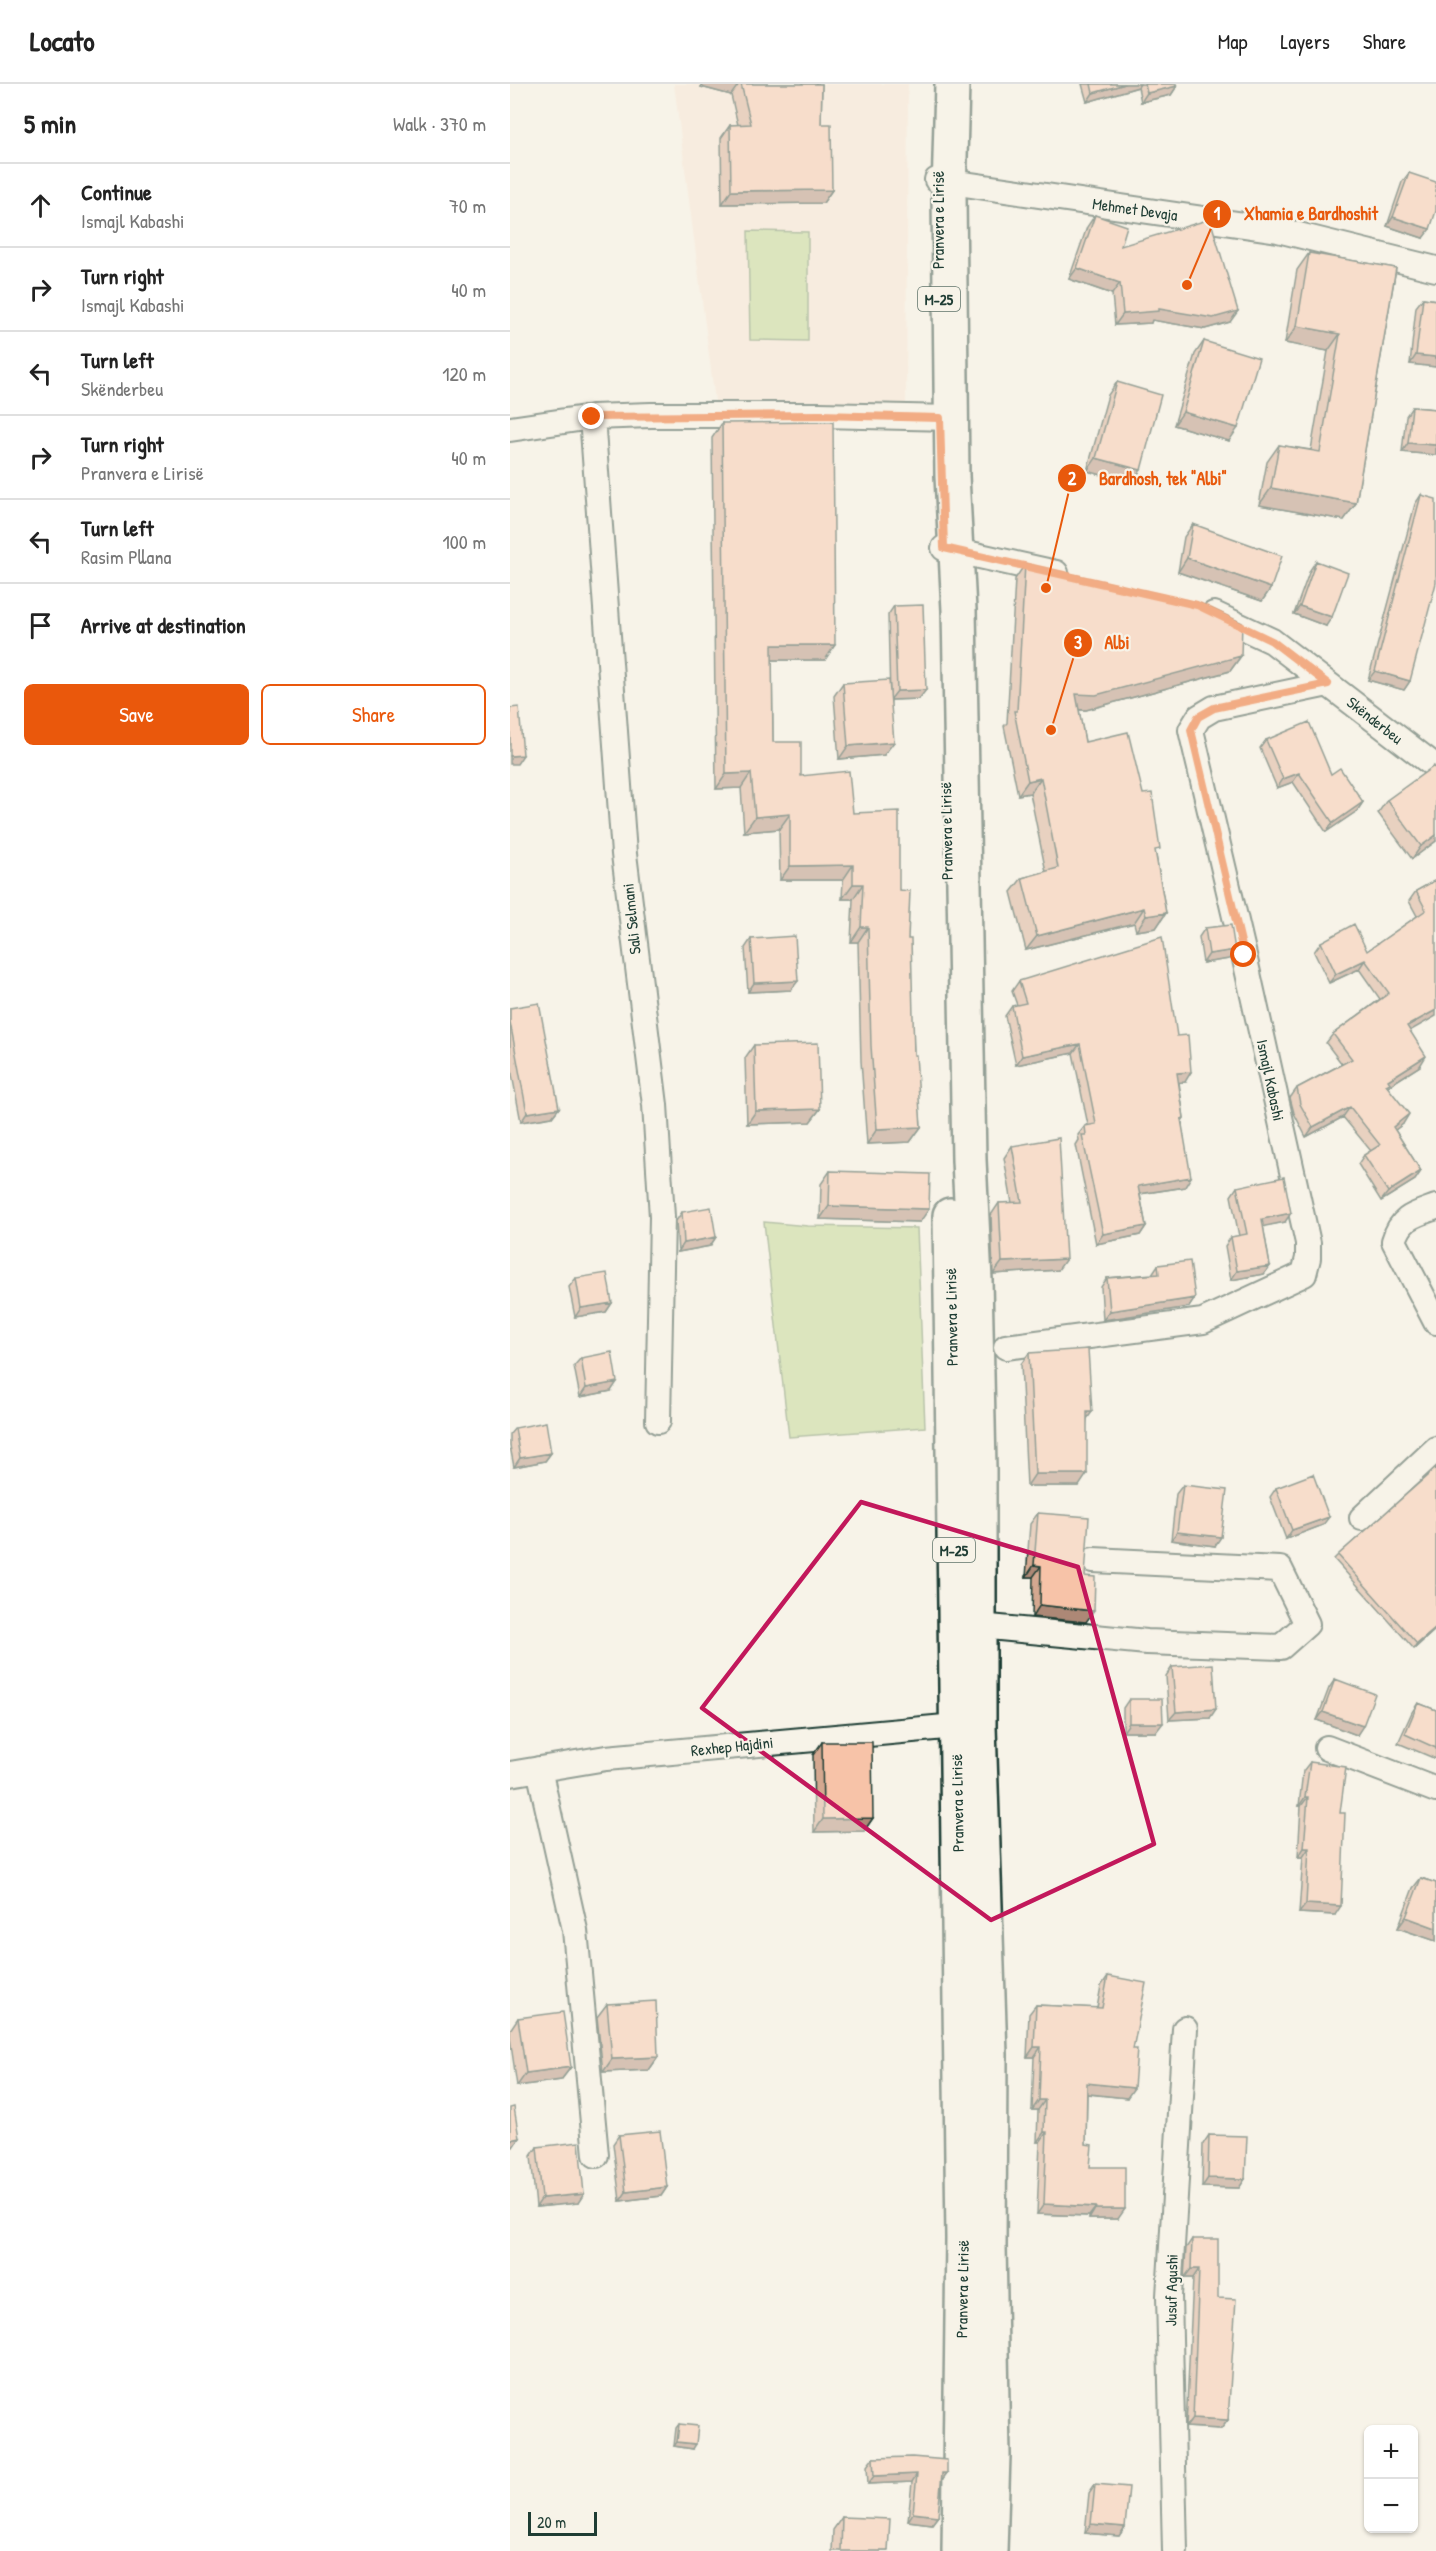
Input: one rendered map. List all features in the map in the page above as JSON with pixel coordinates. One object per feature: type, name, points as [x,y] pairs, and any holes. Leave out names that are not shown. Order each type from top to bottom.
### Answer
[{"type":"main road","name":"Pranvera e Lirisë","points":[[941,84],[945,418],[950,549],[956,1726],[963,2239],[959,2551]]},
{"type":"main road","name":"Pranvera e Lirisë","points":[[943,181],[952,84]]},
{"type":"main road","name":"Pranvera e Lirisë","points":[[950,549],[959,610],[969,1160],[979,1469],[979,1727],[990,2055],[989,2246],[993,2455],[990,2551]]},
{"type":"street","name":"Mehmet Devaja","points":[[943,181],[1278,230],[1436,268]]},
{"type":"street","points":[[510,429],[592,417],[820,415],[945,418]]},
{"type":"street","name":"Sali Selmani","points":[[592,417],[624,854],[655,1105],[662,1217],[658,1421]]},
{"type":"street","points":[[950,549],[1082,579]]},
{"type":"street","name":"Skënderbeu","points":[[1197,605],[1272,641],[1435,764]]},
{"type":"street","name":"Ismajl Kabashi","points":[[1006,1347],[1203,1321],[1304,1274],[1308,1258],[1308,1243],[1191,730],[1198,717],[1214,708],[1328,684]]},
{"type":"street","points":[[1436,1207],[1410,1216],[1398,1227],[1394,1241],[1436,1322]]},
{"type":"street","points":[[1362,1518],[1436,1449]]},
{"type":"street","points":[[979,1626],[1147,1642],[1281,1647],[1307,1624],[1280,1569],[1093,1560]]},
{"type":"street","name":"Rexhep Hajdini","points":[[510,1774],[629,1756],[956,1726]]},
{"type":"street","points":[[1327,1748],[1436,1790]]},
{"type":"street","points":[[539,1769],[575,1929],[596,2155]]},
{"type":"street","name":"Jusuf Agushi","points":[[1175,2551],[1169,2296],[1185,2029]]},
{"type":"highlighted area","points":[[861,1502],[1078,1567],[1154,1844],[991,1920],[702,1708]]},
{"type":"shaded area","points":[[674,84],[908,84],[906,404],[715,401]]},
{"type":"green space","points":[[748,231],[808,232],[808,341],[750,340]]},
{"type":"green space","points":[[764,1222],[808,1226],[917,1228],[925,1427],[789,1437]]},
{"type":"building","points":[[741,84],[822,84],[821,124],[831,124],[832,190],[731,191],[730,125],[751,124]]},
{"type":"building","points":[[1091,84],[1125,84],[1093,93]]},
{"type":"building","points":[[1145,84],[1176,84],[1177,86],[1147,93]]},
{"type":"building","points":[[1409,173],[1436,182],[1436,211],[1430,229],[1393,217]]},
{"type":"building","points":[[1095,215],[1127,226],[1121,246],[1204,221],[1211,222],[1238,311],[1213,318],[1159,309],[1159,311],[1123,314],[1120,283],[1077,268]]},
{"type":"building","points":[[1309,253],[1396,268],[1356,503],[1271,488],[1279,445],[1320,452],[1340,334],[1297,326]]},
{"type":"building","points":[[1423,298],[1436,300],[1436,357],[1416,355]]},
{"type":"building","points":[[1204,341],[1259,358],[1238,428],[1183,412]]},
{"type":"building","points":[[1117,382],[1161,395],[1141,470],[1096,458]]},
{"type":"building","points":[[1412,407],[1436,409],[1436,445],[1408,443]]},
{"type":"building","points":[[833,422],[835,645],[772,645],[773,742],[801,742],[801,776],[849,771],[853,813],[899,811],[899,890],[910,891],[908,939],[911,939],[914,1055],[916,1055],[921,1127],[877,1129],[871,1046],[868,927],[861,927],[863,884],[853,884],[853,865],[790,866],[790,814],[755,817],[751,773],[726,774],[722,423]]},
{"type":"building","points":[[1421,495],[1436,499],[1436,583],[1410,681],[1375,671]]},
{"type":"building","points":[[1193,524],[1282,556],[1271,588],[1187,558]]},
{"type":"building","points":[[1316,561],[1348,573],[1332,617],[1300,606]]},
{"type":"building","points":[[1025,564],[1201,604],[1242,623],[1241,656],[1096,695],[1076,694],[1085,742],[1128,732],[1143,794],[1152,793],[1160,849],[1155,850],[1166,913],[1146,916],[1144,908],[1037,936],[1022,878],[1058,868],[1041,778],[1028,781],[1014,711],[1017,711]]},
{"type":"building","points":[[923,605],[926,690],[897,691],[894,606]]},
{"type":"building","points":[[889,680],[894,742],[848,746],[843,683]]},
{"type":"building","points":[[519,707],[523,755],[510,756],[510,708]]},
{"type":"building","points":[[1309,722],[1331,774],[1340,768],[1363,802],[1333,823],[1299,773],[1283,779],[1266,740]]},
{"type":"building","points":[[1434,766],[1436,770],[1436,835],[1421,846],[1387,800]]},
{"type":"building","points":[[1436,880],[1436,1010],[1407,1026],[1426,1056],[1388,1080],[1390,1083],[1386,1085],[1409,1114],[1393,1127],[1421,1171],[1388,1192],[1364,1155],[1380,1145],[1350,1107],[1313,1127],[1300,1104],[1297,1088],[1352,1059],[1333,1034],[1389,993],[1365,960],[1336,974],[1321,942],[1354,924],[1367,951],[1426,910],[1416,891]]},
{"type":"building","points":[[1231,925],[1235,950],[1209,954],[1205,928]]},
{"type":"building","points":[[795,936],[798,981],[754,983],[751,939]]},
{"type":"building","points":[[1162,937],[1177,1036],[1188,1035],[1191,1072],[1177,1073],[1184,1118],[1181,1119],[1191,1177],[1138,1186],[1146,1226],[1103,1234],[1082,1135],[1086,1135],[1085,1126],[1096,1124],[1080,1044],[1022,1056],[1012,1006],[1026,1003],[1019,981]]},
{"type":"building","points":[[539,1003],[559,1108],[527,1113],[510,1022],[510,1008]]},
{"type":"building","points":[[818,1043],[820,1109],[756,1111],[754,1045]]},
{"type":"building","points":[[1059,1138],[1066,1259],[1002,1262],[999,1203],[1022,1202],[1012,1146]]},
{"type":"building","points":[[830,1171],[930,1174],[929,1209],[829,1206]]},
{"type":"building","points":[[1284,1177],[1291,1213],[1262,1219],[1270,1266],[1237,1271],[1231,1237],[1247,1234],[1237,1187]]},
{"type":"building","points":[[711,1207],[716,1237],[684,1243],[682,1212]]},
{"type":"building","points":[[1190,1261],[1195,1298],[1110,1311],[1107,1278],[1159,1274],[1158,1265]]},
{"type":"building","points":[[607,1273],[612,1303],[581,1308],[576,1278]]},
{"type":"building","points":[[1088,1349],[1092,1412],[1087,1412],[1087,1474],[1035,1474],[1029,1353]]},
{"type":"building","points":[[612,1352],[617,1382],[586,1388],[581,1358]]},
{"type":"building","points":[[546,1422],[551,1453],[520,1458],[515,1428]]},
{"type":"building","points":[[1436,1468],[1436,1628],[1417,1644],[1338,1555]]},
{"type":"building","points":[[1313,1474],[1329,1517],[1292,1530],[1276,1488]]},
{"type":"building","points":[[1183,1485],[1227,1490],[1221,1537],[1177,1532]]},
{"type":"building","points":[[1038,1513],[1089,1517],[1085,1576],[1095,1577],[1094,1611],[1040,1605],[1041,1566],[1034,1565]]},
{"type":"building","points":[[1213,1664],[1216,1709],[1176,1712],[1172,1667]]},
{"type":"building","points":[[1335,1679],[1375,1694],[1363,1726],[1323,1712]]},
{"type":"building","points":[[1129,1699],[1162,1699],[1163,1723],[1129,1723]]},
{"type":"building","points":[[1418,1703],[1436,1710],[1436,1748],[1405,1734]]},
{"type":"building","points":[[822,1742],[872,1742],[873,1818],[823,1819]]},
{"type":"building","points":[[1310,1762],[1346,1767],[1340,1813],[1345,1813],[1341,1906],[1306,1904],[1309,1848],[1304,1848],[1308,1797],[1305,1797]]},
{"type":"building","points":[[1421,1878],[1436,1883],[1436,1928],[1406,1917]]},
{"type":"building","points":[[1108,1976],[1146,1983],[1133,2049],[1137,2049],[1134,2088],[1087,2083],[1086,2144],[1092,2145],[1090,2167],[1125,2167],[1125,2209],[1095,2209],[1096,2207],[1044,2204],[1047,2132],[1044,2132],[1045,2100],[1039,2100],[1041,2047],[1034,2047],[1036,2005],[1102,2008]]},
{"type":"building","points":[[656,2001],[658,2057],[612,2059],[607,2004]]},
{"type":"building","points":[[563,2012],[571,2067],[526,2073],[518,2018]]},
{"type":"building","points":[[514,2107],[519,2138],[510,2140],[510,2108]]},
{"type":"building","points":[[660,2131],[667,2187],[626,2192],[619,2135]]},
{"type":"building","points":[[1209,2135],[1247,2136],[1245,2179],[1208,2178]]},
{"type":"building","points":[[579,2142],[584,2194],[542,2198],[537,2147]]},
{"type":"building","points":[[1192,2239],[1218,2239],[1218,2298],[1236,2299],[1228,2420],[1193,2418],[1199,2269],[1191,2269]]},
{"type":"building","points":[[679,2424],[698,2426],[696,2444],[677,2442]]},
{"type":"building","points":[[912,2457],[947,2460],[947,2473],[942,2473],[938,2516],[913,2513],[917,2474],[874,2476],[873,2458]]},
{"type":"building","points":[[1095,2484],[1129,2487],[1125,2527],[1091,2524]]},
{"type":"building","points":[[842,2517],[890,2519],[888,2551],[841,2551]]},
{"type":"place","name":"Xhamia e Bardhoshit","points":[[1187,285]]},
{"type":"place","name":"Bardhosh, tek \"Albi\"","points":[[1046,588]]},
{"type":"place","name":"Albi","points":[[1051,730]]},
{"type":"route","points":[[592,417],[820,415],[940,418],[944,548],[1197,605],[1272,641],[1328,684],[1214,708],[1198,717],[1191,730],[1244,955]]}]
